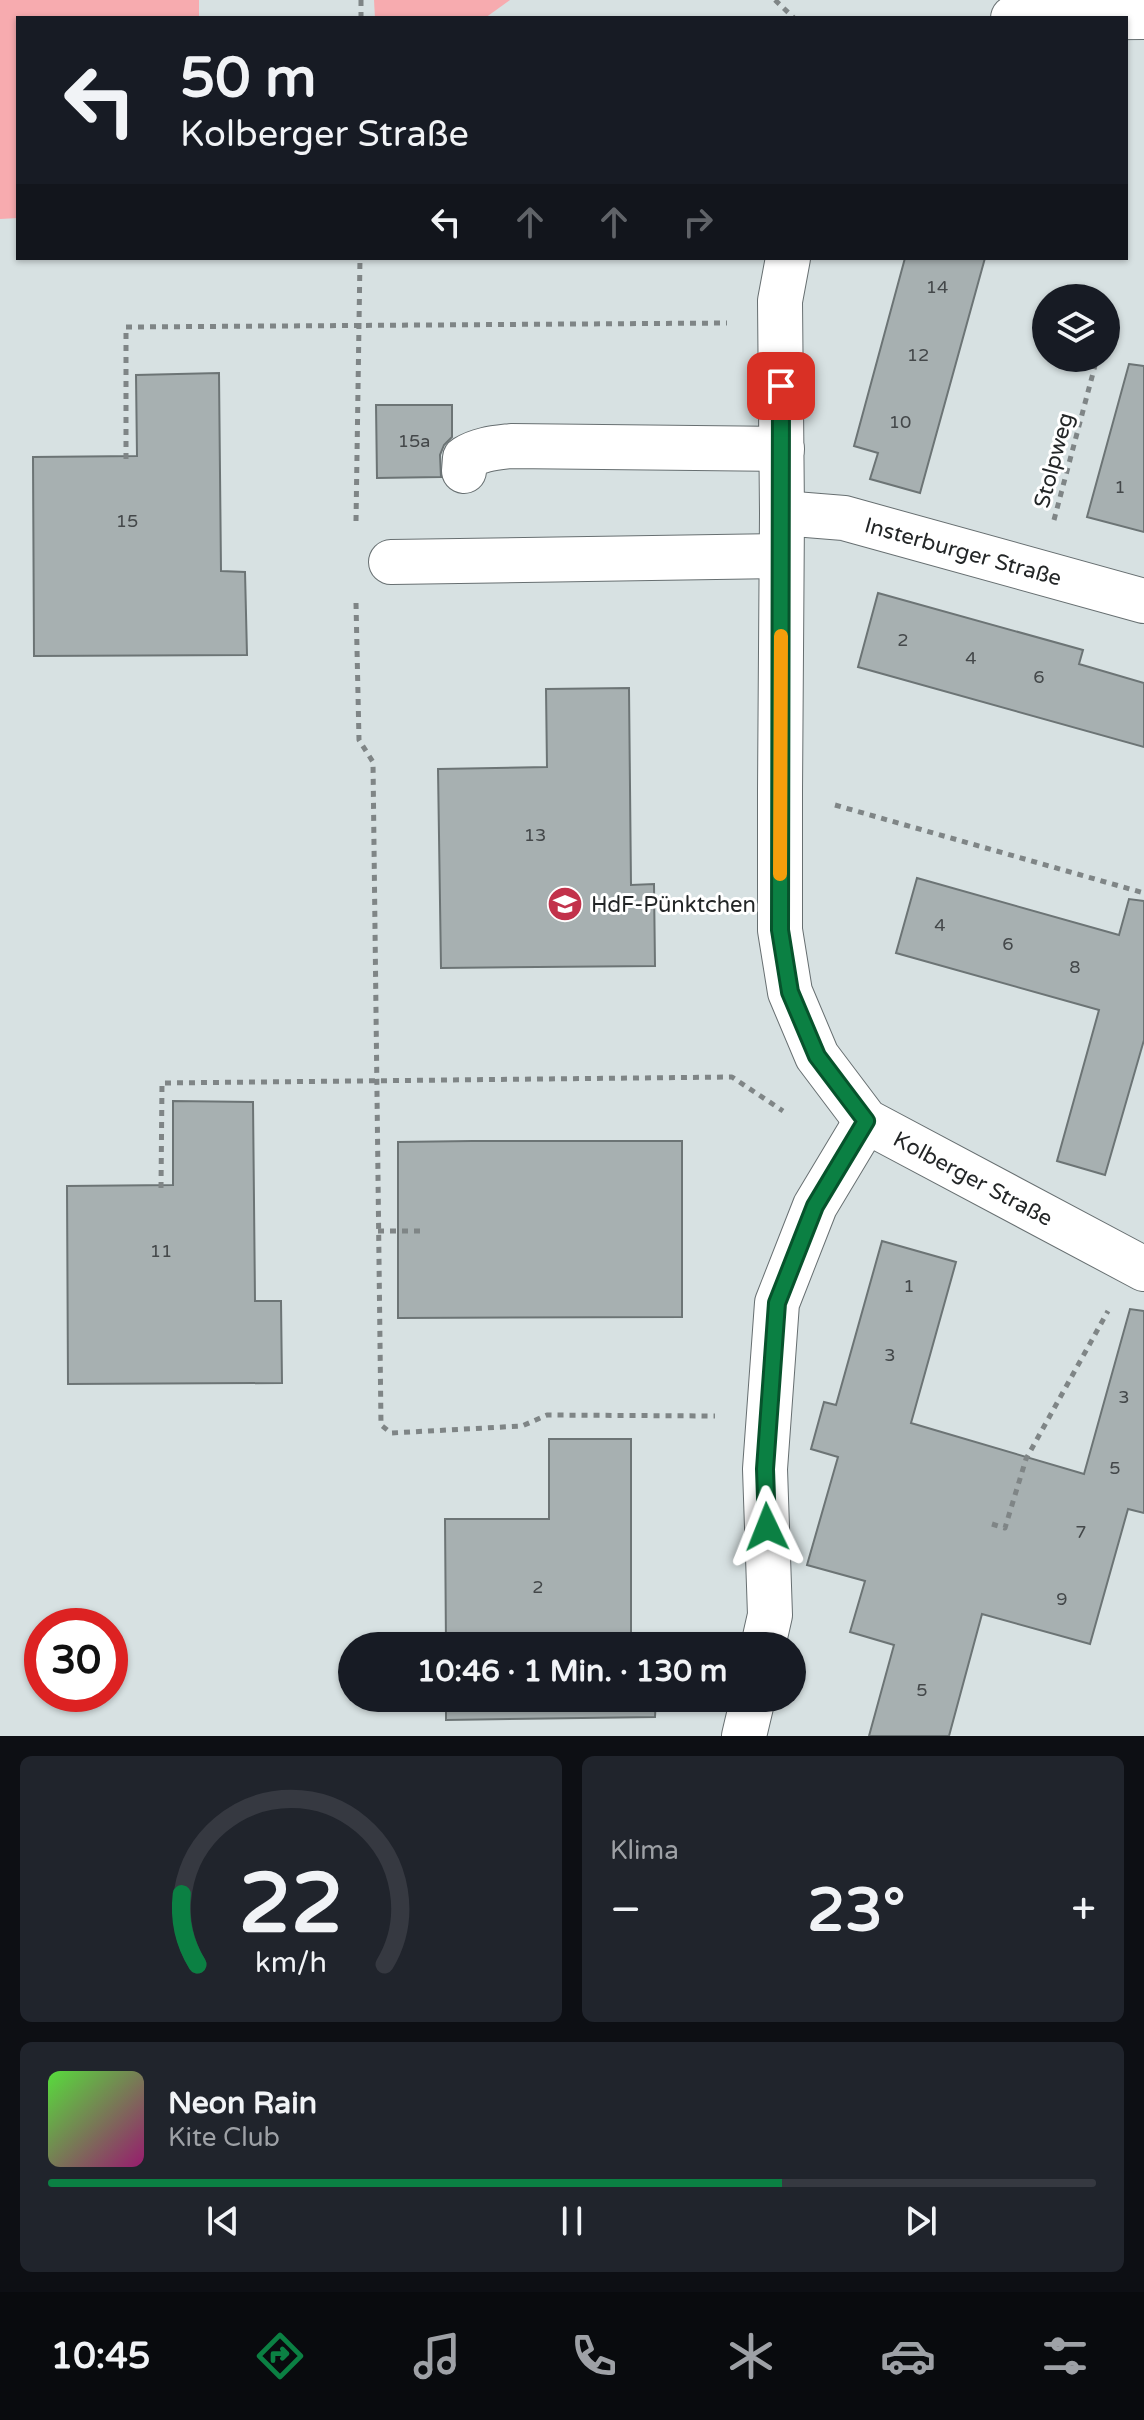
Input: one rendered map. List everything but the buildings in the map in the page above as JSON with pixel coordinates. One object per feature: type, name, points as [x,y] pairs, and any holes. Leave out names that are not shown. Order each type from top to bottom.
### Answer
[{"type":"street","name":"Kolberger Straße","points":[[788,260],[780,301],[780,930],[790,992],[817,1056],[866,1121],[1139,1267]]},
{"type":"street","points":[[464,471],[465,458],[475,452],[511,446],[782,449]]},
{"type":"street","name":"Insterburger Straße","points":[[782,513],[844,518],[1144,601]]},
{"type":"street","points":[[391,562],[781,556]]},
{"type":"street","points":[[766,1632],[770,1615],[765,1469],[777,1303],[815,1206],[866,1121]]},
{"type":"street","points":[[744,1736],[750,1712]]},
{"type":"path","points":[[775,0],[792,16]]},
{"type":"path","points":[[356,525],[360,260]]},
{"type":"path","points":[[126,459],[126,327],[780,323]]},
{"type":"path","name":"Stolpweg","points":[[1040,571],[1093,372]]},
{"type":"path","points":[[356,602],[359,740],[373,762],[381,1425],[391,1433],[522,1426],[547,1415],[769,1417]]},
{"type":"path","points":[[780,790],[1144,893]]},
{"type":"path","points":[[161,1188],[162,1083],[732,1077],[783,1111]]},
{"type":"path","points":[[378,1231],[420,1231]]},
{"type":"path","points":[[992,1524],[1005,1528],[1026,1459],[1139,1267]]},
{"type":"shaded area","points":[[0,0],[199,0],[199,16],[16,16],[16,218],[0,219]]},
{"type":"shaded area","points":[[374,0],[510,0],[488,16],[375,16]]},
{"type":"slow traffic","points":[[780,874],[781,636]]},
{"type":"place","name":"HdF-Pünktchen","points":[[565,904]]},
{"type":"route","points":[[767,1527],[765,1469],[777,1303],[815,1206],[866,1121],[817,1056],[790,992],[780,930],[781,386]]}]
